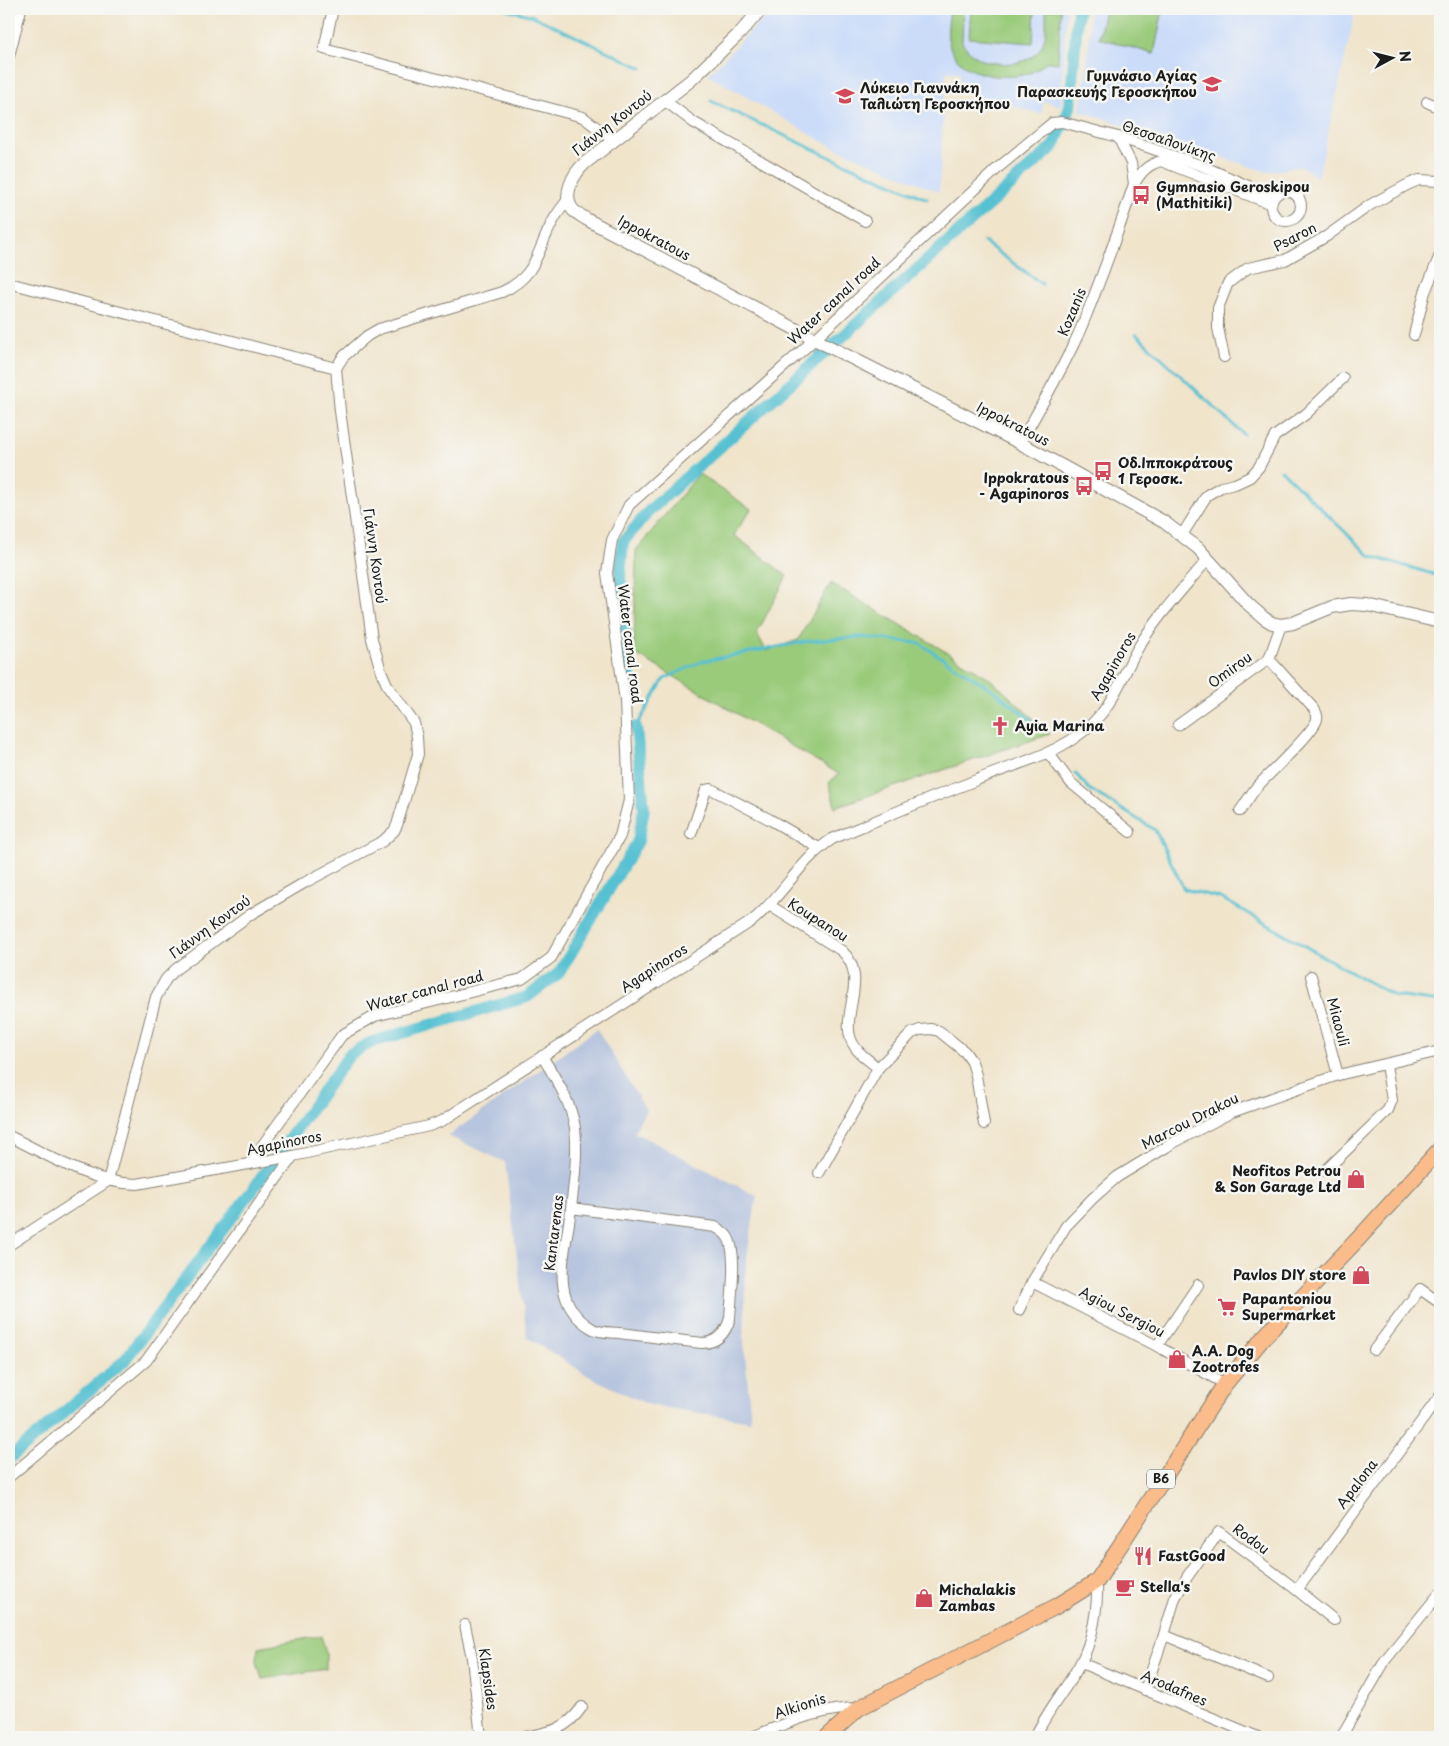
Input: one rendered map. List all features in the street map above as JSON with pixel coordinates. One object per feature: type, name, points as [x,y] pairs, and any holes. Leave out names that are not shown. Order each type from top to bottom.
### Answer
[{"type":"main road","name":"B6","points":[[827,1737],[859,1708],[1057,1606],[1097,1581],[1225,1384],[1265,1336],[1360,1237],[1440,1149]]},
{"type":"street","points":[[9,56],[22,9]]},
{"type":"street","points":[[333,9],[324,49],[583,117],[613,140]]},
{"type":"street","name":"Γιάννη Κοντού","points":[[108,1182],[156,997],[166,979],[176,969],[251,914],[304,883],[384,841],[391,835],[397,825],[418,754],[414,723],[388,687],[381,672],[372,639],[340,411],[336,368],[343,357],[367,336],[379,329],[502,292],[514,286],[529,272],[536,260],[553,220],[569,198],[569,188],[577,170],[704,68],[740,33],[761,9]]},
{"type":"street","points":[[664,100],[693,122],[865,221]]},
{"type":"street","points":[[1427,102],[1440,108]]},
{"type":"street","name":"Θεσσαλονίκης","points":[[1055,122],[1062,122],[1118,138],[1200,165],[1272,200],[1161,161]]},
{"type":"street","name":"Water canal road","points":[[254,1163],[342,1035],[375,1016],[522,979],[551,958],[620,836],[629,800],[624,702],[607,574],[612,540],[629,505],[818,341],[998,167],[1055,122]]},
{"type":"street","points":[[1118,138],[1131,162],[1134,184]]},
{"type":"street","name":"Kozanis","points":[[1020,443],[1078,335],[1134,184],[1142,170],[1161,161]]},
{"type":"street","name":"Psaron","points":[[1224,357],[1218,328],[1218,308],[1228,284],[1248,268],[1285,260],[1327,236],[1370,205],[1409,184],[1419,180],[1440,181]]},
{"type":"street","name":"Ippokratous","points":[[569,198],[573,210],[586,219],[818,341],[1020,443],[1164,522],[1198,548],[1248,604],[1264,618],[1272,623],[1281,625]]},
{"type":"street","points":[[1414,335],[1425,292],[1440,255]]},
{"type":"street","points":[[9,283],[336,368]]},
{"type":"street","points":[[1182,535],[1207,495],[1221,487],[1235,484],[1250,477],[1259,467],[1274,436],[1306,414],[1343,378]]},
{"type":"street","name":"Agapinoros","points":[[9,1136],[108,1182],[124,1184],[148,1183],[288,1157],[428,1126],[442,1121],[752,921],[769,906],[803,863],[832,839],[996,772],[1048,754],[1079,736],[1101,714],[1114,695],[1138,648],[1160,616],[1208,559]]},
{"type":"street","points":[[1281,625],[1293,624],[1332,607],[1351,604],[1367,604],[1440,622]]},
{"type":"street","name":"Omirou","points":[[1178,725],[1269,659],[1281,625]]},
{"type":"street","points":[[1240,811],[1255,790],[1313,727],[1317,720],[1314,709],[1269,659]]},
{"type":"street","points":[[1048,754],[1071,783],[1130,832]]},
{"type":"street","points":[[691,834],[706,790],[710,789],[769,819],[819,848]]},
{"type":"street","name":"Koupanou","points":[[769,906],[849,957],[853,965],[854,978],[850,1037],[854,1046],[878,1068]]},
{"type":"street","name":"Miaouli","points":[[1311,976],[1338,1075]]},
{"type":"street","points":[[819,1172],[878,1068],[912,1033],[926,1029],[939,1031],[965,1052],[972,1062],[976,1075],[984,1124]]},
{"type":"street","name":"Marcou Drakou","points":[[1019,1310],[1032,1282],[1066,1226],[1117,1177],[1173,1143],[1232,1112],[1338,1075],[1440,1051]]},
{"type":"street","name":"Kantarenas","points":[[542,1056],[560,1086],[569,1106],[576,1142],[571,1208],[561,1269],[563,1287],[569,1306],[579,1318],[594,1330],[702,1344],[715,1341],[722,1335],[728,1326],[730,1318],[734,1254],[728,1237],[722,1231],[714,1227],[571,1208]]},
{"type":"street","points":[[1325,1171],[1388,1110],[1392,1100],[1386,1065]]},
{"type":"street","points":[[9,1477],[146,1361],[288,1157]]},
{"type":"street","points":[[9,1245],[108,1182]]},
{"type":"street","name":"Agiou Sergiou","points":[[1032,1282],[1157,1346],[1225,1384]]},
{"type":"street","points":[[1157,1346],[1198,1285]]},
{"type":"street","points":[[1374,1350],[1420,1290],[1440,1303]]},
{"type":"street","name":"Apalona","points":[[1296,1590],[1440,1396]]},
{"type":"street","name":"Rodou","points":[[1145,1690],[1175,1598],[1187,1577],[1219,1532],[1334,1620]]},
{"type":"street","points":[[1035,1737],[1081,1663],[1097,1609],[1097,1581]]},
{"type":"street","points":[[1341,1737],[1386,1659],[1440,1593]]},
{"type":"street","name":"Klapsides","points":[[464,1625],[472,1658],[482,1737]]},
{"type":"street","points":[[1164,1636],[1268,1678]]},
{"type":"street","name":"Arodafnes","points":[[1081,1663],[1258,1737]]},
{"type":"street","points":[[525,1737],[559,1729],[574,1718],[582,1707]]},
{"type":"street","name":"Alkionis","points":[[752,1737],[825,1711],[859,1708]]},
{"type":"shaded area","name":"Λύκειο Γιαννάκη Ταλιώτη Γεροσκήπου","points":[[772,9],[1067,9],[1061,106],[1044,101],[1041,114],[959,91],[960,72],[946,72],[939,192],[827,144],[708,75]]},
{"type":"shaded area","name":"Γυμνάσιο Αγίας Παρασκευής Γεροσκήπου","points":[[1090,9],[1356,9],[1318,178],[1302,166],[1267,172],[1080,111],[1088,56]]},
{"type":"shaded area","points":[[597,1029],[646,1110],[634,1132],[757,1196],[746,1263],[744,1342],[751,1421],[649,1405],[590,1377],[527,1337],[505,1162],[448,1136]]},
{"type":"green space","points":[[950,9],[963,9],[962,43],[970,52],[988,62],[1007,64],[1026,60],[1040,49],[1045,36],[1046,9],[1061,9],[1058,63],[1046,62],[1030,73],[1013,76],[990,75],[969,68],[960,62],[953,53],[949,43]]},
{"type":"green space","points":[[971,9],[1035,9],[1033,43],[969,38]]},
{"type":"green space","points":[[1105,9],[1163,9],[1154,54],[1099,38]]},
{"type":"green space","points":[[699,474],[751,509],[734,535],[787,576],[757,633],[766,651],[798,640],[831,583],[988,677],[1050,734],[835,807],[829,782],[839,774],[634,653],[636,550]]},
{"type":"green space","points":[[321,1636],[326,1652],[326,1669],[262,1679],[257,1662],[258,1647]]},
{"type":"waterway","points":[[506,9],[533,16],[642,68]]},
{"type":"waterway","points":[[630,678],[620,575],[623,542],[649,511],[1054,146],[1070,107],[1078,9]]},
{"type":"waterway","points":[[711,101],[832,158],[927,199]]},
{"type":"waterway","points":[[984,242],[1042,284]]},
{"type":"waterway","points":[[1136,334],[1243,434]]},
{"type":"waterway","points":[[1281,470],[1370,556],[1440,576]]},
{"type":"waterway","points":[[636,727],[664,679],[703,661],[809,641],[861,637],[919,643],[997,693],[1036,724]]},
{"type":"waterway","points":[[9,1459],[124,1361],[257,1184],[350,1054],[372,1042],[527,997],[559,973],[638,841],[644,809],[636,727]]},
{"type":"waterway","points":[[1075,773],[1089,789],[1155,830],[1184,889],[1221,898],[1394,996],[1440,1002]]},
{"type":"place","name":"Γυμνάσιο Αγίας Παρασκευής Γεροσκήπου","points":[[1212,84]]},
{"type":"place","name":"Λύκειο Γιαννάκη Ταλιώτη Γεροσκήπου","points":[[845,96]]},
{"type":"place","name":"Gymnasio Geroskipou (Mathitiki)","points":[[1141,195]]},
{"type":"place","name":"Οδ.Ιπποκράτους 1 Γεροσκ.","points":[[1103,471]]},
{"type":"place","name":"Ippokratous - Agapinoros","points":[[1084,486]]},
{"type":"place","name":"Ayia Marina","points":[[1000,726]]},
{"type":"place","name":"Neofitos Petrou & Son Garage Ltd","points":[[1356,1179]]},
{"type":"place","name":"Pavlos DIY store","points":[[1361,1275]]},
{"type":"place","name":"Papantoniou Supermarket","points":[[1227,1307]]},
{"type":"place","name":"A.A. Dog Zootrofes","points":[[1177,1359]]},
{"type":"place","name":"FastGood","points":[[1143,1556]]},
{"type":"place","name":"Stella's","points":[[1125,1587]]},
{"type":"place","name":"Michalakis Zambas","points":[[924,1598]]}]
